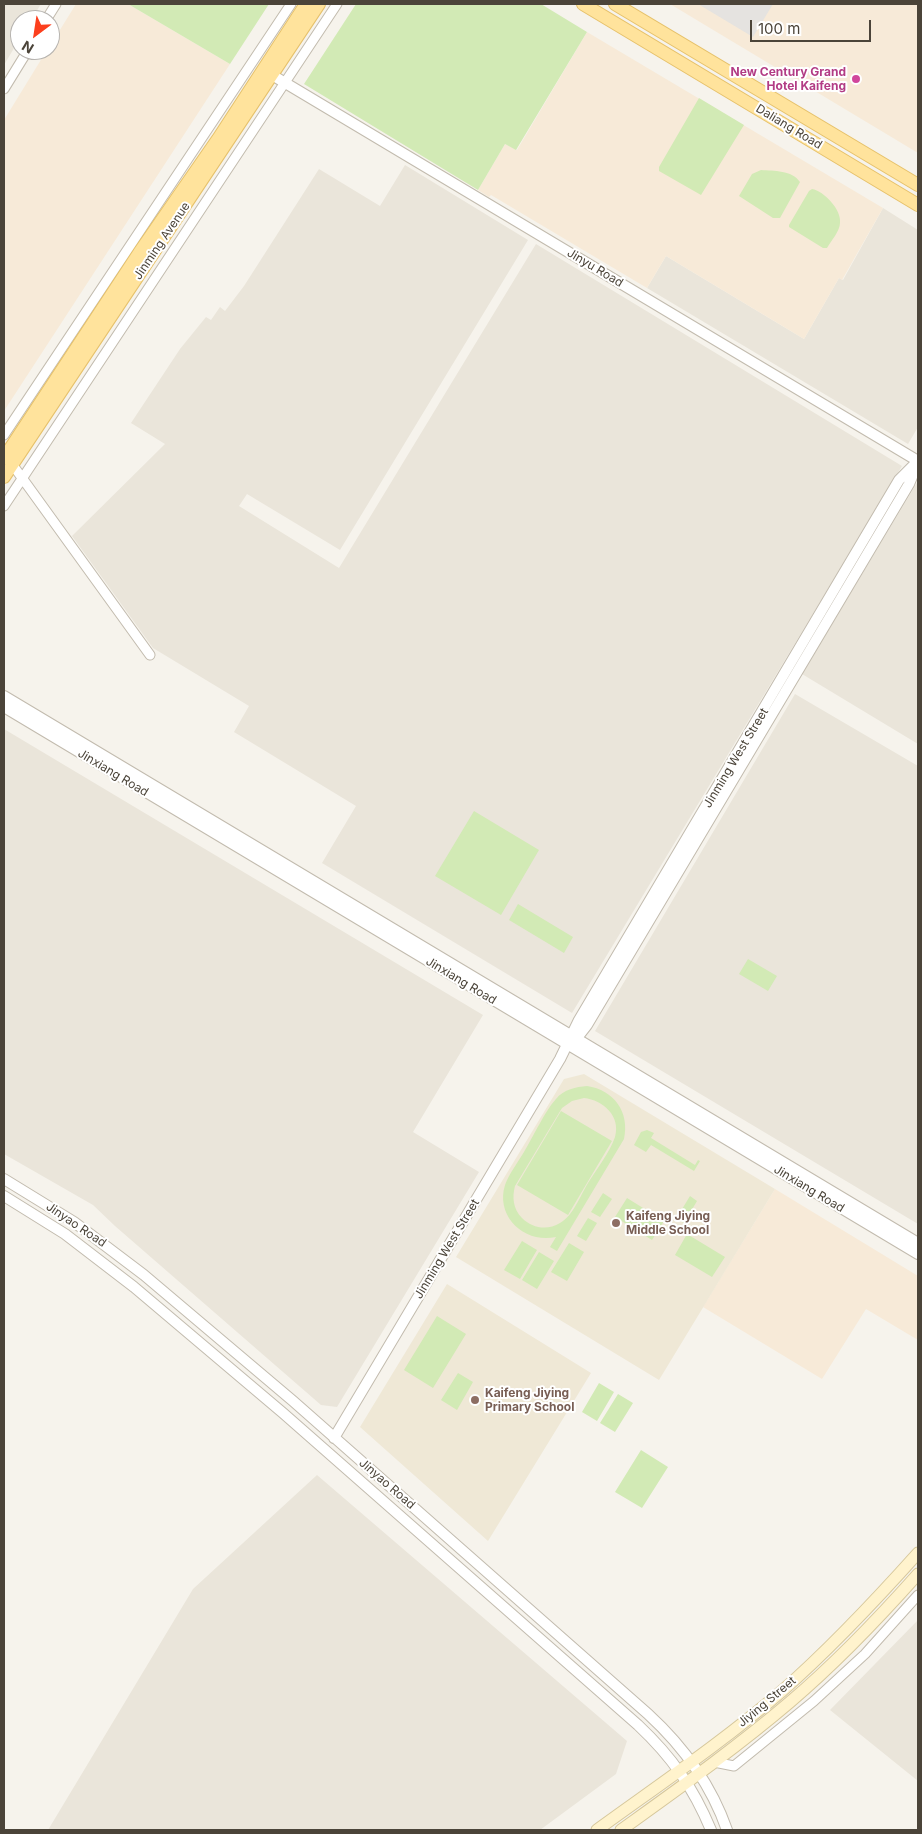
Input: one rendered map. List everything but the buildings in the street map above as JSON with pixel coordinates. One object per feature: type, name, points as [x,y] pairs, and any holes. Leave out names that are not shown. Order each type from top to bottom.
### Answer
[{"type":"main road","name":"Jinming Avenue","points":[[4,477],[6,458],[139,254],[218,139],[306,4]]},
{"type":"main road","name":"Jinming Avenue","points":[[6,458],[272,75],[319,4]]},
{"type":"main road","name":"Daliang Road","points":[[582,4],[918,205]]},
{"type":"main road","name":"Daliang Road","points":[[615,4],[918,185]]},
{"type":"main road","name":"Jiying Street","points":[[597,1830],[724,1738],[806,1670],[839,1638],[918,1553]]},
{"type":"main road","name":"Jiying Street","points":[[620,1830],[714,1762],[782,1709],[854,1642],[918,1574]]},
{"type":"street","points":[[4,435],[291,4]]},
{"type":"street","points":[[4,506],[337,4]]},
{"type":"street","points":[[4,89],[22,60]]},
{"type":"street","name":"Jinyu Road","points":[[272,75],[918,461]]},
{"type":"street","points":[[6,458],[150,655]]},
{"type":"street","name":"Jinming West Street","points":[[334,1438],[560,1059],[571,1041],[587,1025],[664,897],[904,492],[918,461]]},
{"type":"street","name":"Jinxiang Road","points":[[4,696],[918,1254]]},
{"type":"street","name":"Jinxiang Road","points":[[4,707],[918,1243]]},
{"type":"street","name":"Jinyao Road","points":[[4,1178],[74,1222],[117,1253],[334,1438],[648,1714],[673,1738],[692,1761],[712,1796],[727,1830]]},
{"type":"street","name":"Jinyao Road","points":[[4,1196],[96,1256],[216,1356],[638,1725],[662,1749],[679,1770],[699,1802],[711,1830]]},
{"type":"street","points":[[714,1762],[734,1766],[802,1711],[865,1654],[918,1595]]},
{"type":"shaded area","points":[[4,4],[41,4],[37,10],[10,10],[10,55],[4,65]]},
{"type":"shaded area","points":[[76,4],[128,4],[230,64],[4,411],[4,120],[41,60],[60,60],[60,30]]},
{"type":"shaded area","name":"New Century Grand Hotel Kaifeng","points":[[670,4],[918,4],[918,153]]},
{"type":"shaded area","points":[[698,4],[773,4],[753,37]]},
{"type":"shaded area","points":[[587,32],[883,208],[842,280],[839,278],[804,339],[666,256],[647,288],[491,195],[489,197],[478,190],[505,144],[517,150]]},
{"type":"shaded area","points":[[405,165],[528,240],[340,550],[247,494],[239,506],[339,568],[536,244],[902,466],[572,1013],[322,863],[356,806],[234,732],[249,706],[153,648],[72,536],[165,444],[131,423],[180,349],[206,317],[211,320],[220,307],[225,311],[244,286],[319,169],[380,206]]},
{"type":"shaded area","points":[[883,208],[918,230],[918,427],[908,444],[647,288],[666,256],[804,339],[839,278],[843,280]]},
{"type":"shaded area","points":[[918,481],[918,744],[802,674]]},
{"type":"shaded area","points":[[795,694],[918,766],[918,1224],[595,1031]]},
{"type":"shaded area","points":[[4,729],[483,1015],[413,1132],[479,1172],[337,1407],[321,1405],[93,1205],[4,1154]]},
{"type":"shaded area","name":"Kaifeng Jiying Middle School","points":[[584,1074],[775,1189],[659,1380],[456,1257],[564,1079]]},
{"type":"shaded area","points":[[775,1189],[918,1276],[918,1340],[866,1309],[822,1379],[703,1307]]},
{"type":"shaded area","name":"Kaifeng Jiying Primary School","points":[[447,1284],[591,1373],[488,1541],[360,1427]]},
{"type":"shaded area","points":[[317,1475],[627,1741],[616,1774],[540,1830],[48,1830],[193,1589]]},
{"type":"shaded area","points":[[918,1620],[918,1781],[830,1710]]},
{"type":"green space","points":[[128,4],[269,4],[230,64]]},
{"type":"green space","points":[[356,4],[541,4],[587,32],[516,150],[505,144],[478,190],[304,84]]},
{"type":"green space","points":[[699,98],[744,125],[701,195],[659,171],[659,167]]},
{"type":"green space","points":[[761,170],[788,173],[800,182],[780,218],[773,218],[739,196],[752,174]]},
{"type":"green space","points":[[812,189],[827,197],[835,207],[840,218],[839,229],[827,248],[823,248],[789,227],[809,191]]},
{"type":"green space","points":[[474,811],[539,850],[501,915],[435,876]]},
{"type":"green space","points":[[518,904],[573,937],[564,953],[509,920]]},
{"type":"green space","points":[[748,959],[777,976],[768,991],[739,974]]},
{"type":"green space","points":[[587,1086],[605,1092],[618,1104],[625,1120],[624,1139],[557,1251],[550,1247],[556,1237],[544,1238],[534,1236],[515,1226],[504,1208],[505,1185],[552,1104],[559,1096],[570,1089]],"holes":[[[584,1098],[591,1099],[604,1106],[613,1116],[616,1129],[613,1143],[565,1220],[545,1228],[530,1224],[522,1218],[515,1207],[515,1186],[562,1108],[572,1101]]]},
{"type":"green space","points":[[561,1111],[612,1141],[568,1215],[517,1185]]},
{"type":"green space","points":[[647,1130],[654,1133],[651,1138],[695,1165],[698,1160],[700,1161],[694,1171],[651,1145],[646,1152],[634,1145],[641,1132]]},
{"type":"green space","points":[[603,1193],[612,1199],[600,1217],[591,1212]]},
{"type":"green space","points":[[690,1196],[697,1201],[684,1223],[676,1219]]},
{"type":"green space","points":[[627,1198],[664,1221],[652,1240],[615,1217]]},
{"type":"green space","points":[[588,1218],[597,1223],[586,1241],[577,1236]]},
{"type":"green space","points":[[687,1234],[725,1257],[712,1277],[675,1255]]},
{"type":"green space","points":[[522,1241],[537,1250],[520,1279],[504,1270]]},
{"type":"green space","points":[[569,1243],[584,1252],[567,1281],[551,1272]]},
{"type":"green space","points":[[539,1252],[554,1261],[537,1289],[522,1280]]},
{"type":"green space","points":[[437,1316],[466,1334],[433,1388],[404,1370]]},
{"type":"green space","points":[[458,1373],[473,1382],[457,1410],[441,1400]]},
{"type":"green space","points":[[599,1383],[614,1392],[597,1421],[582,1412]]},
{"type":"green space","points":[[618,1394],[633,1403],[615,1432],[600,1423]]},
{"type":"green space","points":[[641,1450],[668,1467],[642,1508],[615,1492]]},
{"type":"place","name":"New Century Grand Hotel Kaifeng","points":[[856,79]]},
{"type":"place","name":"Kaifeng Jiying Middle School","points":[[616,1223]]},
{"type":"place","name":"Kaifeng Jiying Primary School","points":[[475,1400]]}]
